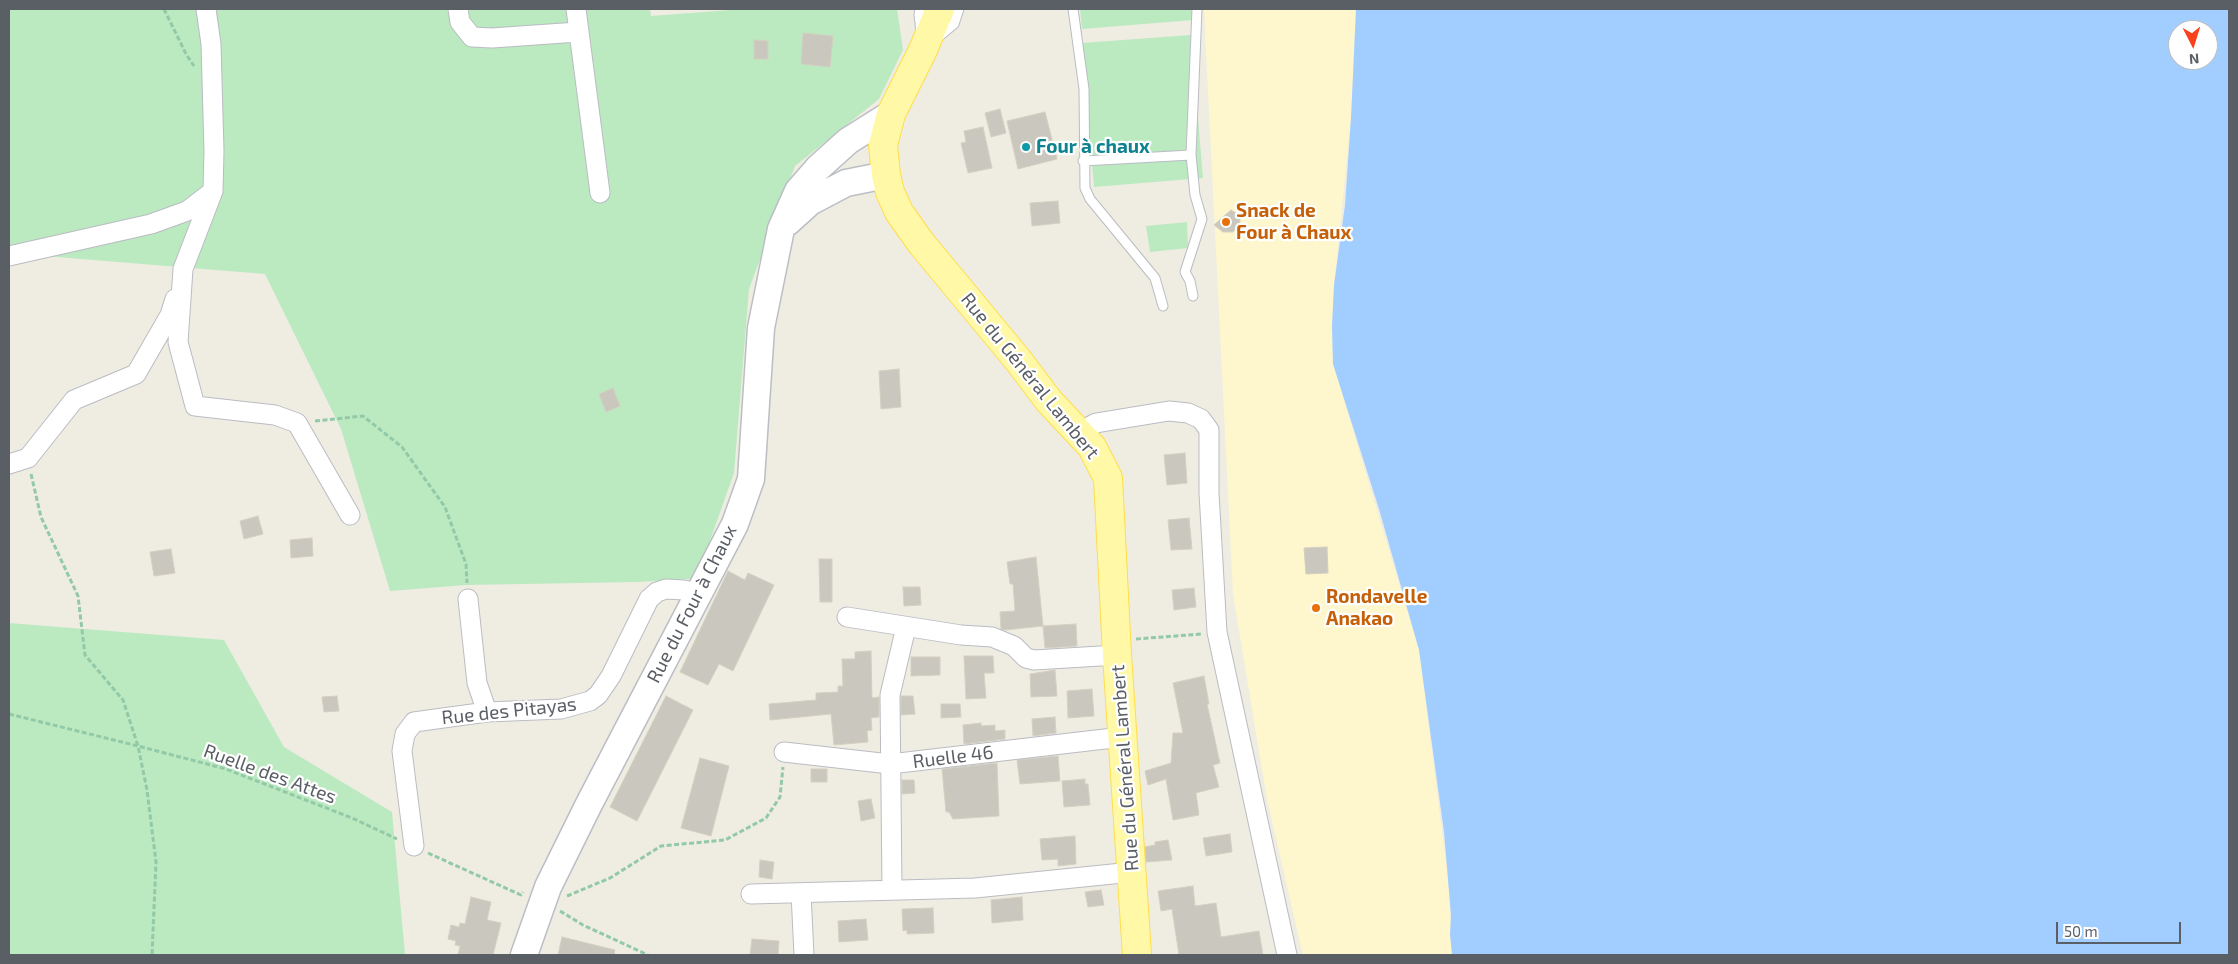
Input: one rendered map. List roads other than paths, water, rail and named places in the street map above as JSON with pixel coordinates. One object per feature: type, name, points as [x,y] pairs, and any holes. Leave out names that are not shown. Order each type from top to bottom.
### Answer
[{"type":"main road","name":"Rue du Général Lambert","points":[[940,9],[924,50],[891,114],[883,145],[886,175],[890,192],[899,212],[921,243],[1018,360],[1049,401],[1092,447],[1108,478],[1122,737],[1137,955]]},
{"type":"main road","name":"Rue du Four à Chaux","points":[[524,955],[588,804],[734,524],[751,479],[762,328],[781,229],[798,191],[818,168],[848,141],[891,114]]},
{"type":"main road","points":[[781,229],[810,202],[846,183],[886,175]]},
{"type":"street","points":[[9,464],[28,458],[74,400],[136,374],[170,315],[182,269],[213,191],[214,151],[211,44],[206,9]]},
{"type":"street","points":[[458,9],[460,22],[472,37],[492,38],[578,32]]},
{"type":"street","points":[[576,9],[600,193]]},
{"type":"street","points":[[9,256],[150,224],[187,211],[213,191]]},
{"type":"street","points":[[182,269],[178,342],[194,406],[275,415],[298,423],[350,516]]},
{"type":"street","points":[[1078,434],[1096,422],[1169,411],[1188,412],[1201,419],[1209,430],[1209,493],[1217,632],[1287,955]]},
{"type":"street","name":"Rue des Pitayas","points":[[414,846],[402,757],[403,742],[409,727],[420,720],[487,712],[561,709],[590,701],[598,695],[611,676],[649,599],[657,592],[666,589],[698,593]]},
{"type":"street","points":[[468,599],[477,683],[487,712]]},
{"type":"street","points":[[848,617],[961,636],[992,637],[1014,646],[1026,658],[1034,660],[1117,648]]},
{"type":"street","points":[[892,890],[890,694],[906,627]]},
{"type":"street","name":"Ruelle 46","points":[[784,752],[890,764],[1122,737]]},
{"type":"street","points":[[751,894],[975,888],[1132,872]]},
{"type":"street","points":[[801,893],[804,955]]},
{"type":"lane","points":[[920,9],[924,50]]},
{"type":"lane","points":[[924,50],[954,24],[959,9]]},
{"type":"lane","points":[[1073,9],[1084,89],[1083,161],[1085,188],[1090,199],[1155,278],[1163,306]]},
{"type":"lane","points":[[1193,296],[1190,281],[1184,272],[1202,219],[1195,195],[1191,155],[1198,9]]},
{"type":"lane","points":[[1083,161],[1191,155]]},
{"type":"water","points":[[1356,9],[2229,9],[2229,955],[1452,955],[1451,915],[1444,832],[1419,650],[1379,509],[1333,364],[1334,285],[1345,205]]},
{"type":"place","name":"Four à chaux","points":[[1026,147]]},
{"type":"place","name":"Snack de Four à Chaux","points":[[1226,222]]},
{"type":"place","name":"Rondavelle Anakao","points":[[1316,608]]}]
